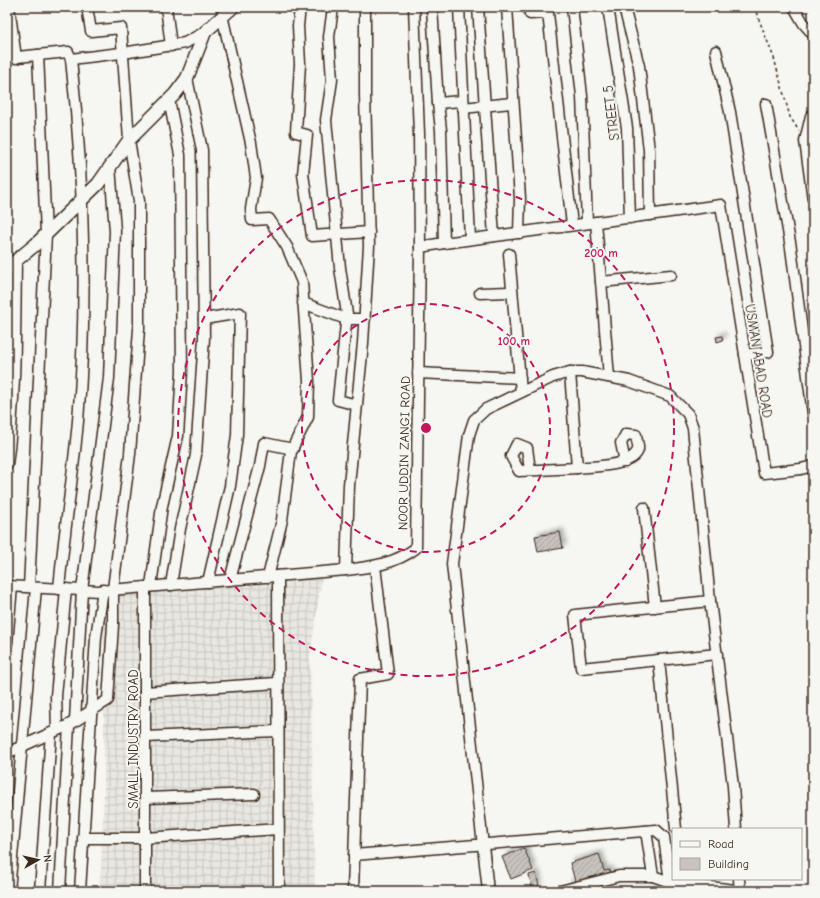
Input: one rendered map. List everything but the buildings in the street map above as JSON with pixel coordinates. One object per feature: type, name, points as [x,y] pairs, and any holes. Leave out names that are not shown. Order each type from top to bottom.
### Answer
[{"type":"main road","points":[[11,264],[46,234],[98,184],[128,140],[169,100],[187,78],[205,32],[222,15],[233,7]]},
{"type":"street","points":[[7,752],[72,723],[108,700],[113,625],[113,589],[130,454],[139,329],[139,201],[128,140],[121,28],[91,31],[87,7]]},
{"type":"street","points":[[166,7],[171,46]]},
{"type":"street","points":[[300,7],[298,26],[300,64],[296,132],[307,135],[303,174],[312,236],[368,232]]},
{"type":"street","points":[[333,7],[330,37],[332,80],[326,120],[346,319],[338,400],[357,404]]},
{"type":"street","points":[[346,570],[349,485],[365,319],[368,232],[365,7]]},
{"type":"street","name":"NOOR UDDIN ZANGI ROAD","points":[[9,586],[102,590],[346,570],[376,566],[405,556],[416,548],[420,247],[419,134],[414,7]]},
{"type":"street","points":[[432,7],[441,130],[444,243]]},
{"type":"street","points":[[459,7],[470,239]]},
{"type":"street","points":[[478,7],[494,236]]},
{"type":"street","points":[[507,7],[512,103],[520,198],[519,233]]},
{"type":"street","points":[[530,7],[530,14],[548,13],[561,112],[572,225]]},
{"type":"street","points":[[572,7],[582,96],[591,223],[601,282],[609,377]]},
{"type":"street","name":"STREET 5","points":[[608,7],[627,128],[630,218]]},
{"type":"street","points":[[420,247],[650,215],[649,150],[641,81],[639,66],[624,7]]},
{"type":"street","points":[[794,7],[804,24],[813,34]]},
{"type":"street","points":[[9,13],[11,58],[68,52],[71,59],[79,132],[82,199],[84,278],[78,421],[62,589],[54,732],[40,891]]},
{"type":"street","points":[[222,15],[251,143],[256,178],[251,209],[252,220],[269,219],[287,247],[302,282],[309,381],[308,417],[292,449],[273,576],[278,683],[279,891]]},
{"type":"street","points":[[71,59],[171,46],[184,43],[205,32]]},
{"type":"street","points":[[716,51],[730,112],[768,352],[745,355]]},
{"type":"street","points":[[9,891],[22,746],[32,587],[40,347],[46,234],[38,55]]},
{"type":"street","points":[[171,585],[180,529],[196,455],[204,318],[202,150],[187,78]]},
{"type":"street","name":"SMALL INDUSTRY ROAD","points":[[146,891],[146,692],[148,587],[162,506],[178,436],[182,370],[180,155],[169,100]]},
{"type":"street","points":[[438,103],[461,101],[463,108]]},
{"type":"street","points":[[463,108],[512,103]]},
{"type":"street","points":[[766,104],[791,248],[813,414]]},
{"type":"street","points":[[813,116],[811,116],[805,141],[813,199]]},
{"type":"street","points":[[60,891],[82,590],[109,378],[115,231],[110,166]]},
{"type":"street","name":"USMAN ABAD ROAD","points":[[650,215],[721,205],[764,473],[801,469],[813,466]]},
{"type":"street","points":[[509,254],[521,392]]},
{"type":"street","points":[[7,465],[11,433],[15,358],[11,264]]},
{"type":"street","points":[[601,282],[671,275]]},
{"type":"street","points":[[480,292],[512,292]]},
{"type":"street","points":[[303,303],[346,319],[365,319]]},
{"type":"street","points":[[204,318],[240,313],[236,435],[230,486],[208,582]]},
{"type":"street","points":[[570,372],[577,468]]},
{"type":"street","points":[[488,891],[452,564],[469,435],[474,420],[486,409],[553,377],[570,372],[582,372],[629,381],[670,396],[688,414],[693,428],[710,601],[732,772],[736,828]]},
{"type":"street","points":[[418,373],[520,378]]},
{"type":"street","points":[[230,580],[260,466],[264,443],[292,449]]},
{"type":"street","points":[[530,470],[577,468],[625,462]]},
{"type":"street","points":[[644,508],[655,607]]},
{"type":"street","points":[[353,891],[360,679],[388,674],[376,566]]},
{"type":"street","points":[[7,643],[9,586]]},
{"type":"street","points":[[80,891],[96,637],[102,590]]},
{"type":"street","points":[[710,601],[575,615],[581,668],[717,654]]},
{"type":"street","points":[[659,660],[676,828]]},
{"type":"street","points":[[146,692],[278,683]]},
{"type":"street","points":[[146,737],[278,731]]},
{"type":"street","points":[[146,798],[254,794]]},
{"type":"street","points":[[83,838],[146,838],[278,829]]},
{"type":"street","points":[[354,855],[656,830],[664,837],[670,882]]},
{"type":"street","points":[[646,831],[653,876]]},
{"type":"street","points":[[560,891],[619,876],[653,876],[670,882],[681,882],[741,891],[739,880]]},
{"type":"path","points":[[754,7],[774,58],[790,117],[805,141]]},
{"type":"shaded area","points":[[322,576],[310,657],[315,891],[100,891],[104,793],[104,593]]}]
